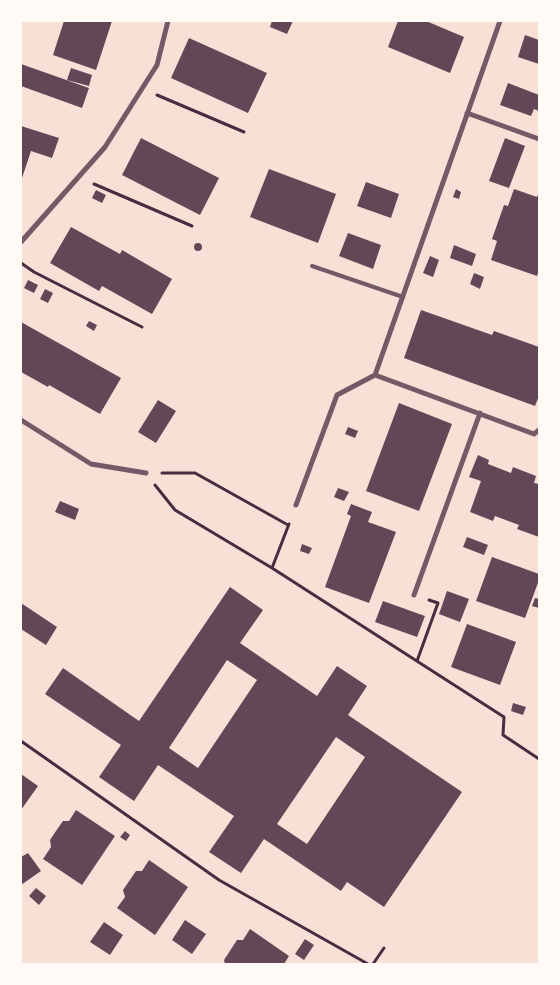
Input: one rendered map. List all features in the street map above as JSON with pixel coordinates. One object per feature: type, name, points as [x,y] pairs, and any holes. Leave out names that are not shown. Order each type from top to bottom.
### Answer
[{"type":"street","points":[[21,242],[105,148],[157,65],[168,21]]},
{"type":"street","points":[[296,505],[337,395],[375,375],[500,21]]},
{"type":"street","points":[[467,113],[539,139]]},
{"type":"street","points":[[375,375],[534,434],[539,430]]},
{"type":"street","points":[[414,595],[480,413]]},
{"type":"street","points":[[21,420],[91,464],[146,473]]},
{"type":"lane","points":[[312,266],[403,297]]},
{"type":"path","points":[[142,88],[244,132]]},
{"type":"path","points":[[79,177],[192,226]]},
{"type":"path","points":[[21,263],[34,272],[142,327]]},
{"type":"path","points":[[146,473],[195,473],[288,525]]},
{"type":"path","points":[[146,473],[175,510],[272,568],[504,717],[503,735],[539,759]]},
{"type":"path","points":[[272,568],[296,505]]},
{"type":"path","points":[[414,595],[438,603],[417,661]]},
{"type":"path","points":[[21,741],[218,880],[368,964]]},
{"type":"path","points":[[373,964],[384,948]]},
{"type":"building","points":[[64,21],[112,21],[96,70],[53,55]]},
{"type":"building","points":[[272,21],[293,21],[287,34],[270,27]]},
{"type":"building","points":[[398,21],[426,21],[464,37],[450,73],[388,47]]},
{"type":"building","points":[[525,35],[539,40],[539,64],[518,57]]},
{"type":"building","points":[[189,38],[267,73],[248,113],[171,78]]},
{"type":"building","points":[[21,64],[89,88],[82,108],[21,86]]},
{"type":"building","points":[[71,68],[92,75],[89,86],[67,80]]},
{"type":"building","points":[[508,83],[539,95],[539,111],[534,109],[531,116],[500,105]]},
{"type":"building","points":[[21,126],[59,138],[52,158],[31,151],[22,178]]},
{"type":"building","points":[[141,138],[219,178],[200,215],[122,175]]},
{"type":"building","points":[[505,138],[525,146],[509,188],[489,181]]},
{"type":"building","points":[[269,169],[336,194],[318,243],[250,217]]},
{"type":"building","points":[[366,182],[399,194],[391,218],[357,206]]},
{"type":"building","points":[[456,189],[461,192],[459,199],[453,197]]},
{"type":"building","points":[[514,189],[537,197],[539,192],[539,270],[537,276],[491,260],[497,241],[492,239],[504,205],[508,206]]},
{"type":"building","points":[[96,190],[106,195],[102,203],[92,198]]},
{"type":"building","points":[[71,227],[120,254],[122,250],[172,279],[152,314],[102,286],[99,291],[50,263]]},
{"type":"building","points":[[348,233],[381,245],[373,269],[339,256]]},
{"type":"building","points":[[198,243],[202,247],[198,251],[194,247]]},
{"type":"building","points":[[454,245],[476,254],[472,266],[450,258]]},
{"type":"building","points":[[430,256],[439,260],[433,277],[423,273]]},
{"type":"building","points":[[474,273],[484,277],[480,289],[470,284]]},
{"type":"building","points":[[28,280],[38,285],[34,293],[24,288]]},
{"type":"building","points":[[45,289],[53,293],[48,303],[40,299]]},
{"type":"building","points":[[421,310],[492,335],[494,331],[539,347],[539,396],[535,406],[404,358]]},
{"type":"building","points":[[89,321],[97,325],[94,331],[86,326]]},
{"type":"building","points":[[21,322],[121,378],[100,414],[49,385],[48,387],[21,372]]},
{"type":"building","points":[[158,400],[176,411],[156,443],[138,432]]},
{"type":"building","points":[[399,403],[452,424],[419,511],[366,491]]},
{"type":"building","points":[[348,427],[358,431],[355,438],[345,434]]},
{"type":"building","points":[[478,455],[489,460],[488,464],[511,473],[513,467],[536,476],[534,483],[539,484],[539,537],[517,529],[519,525],[495,516],[493,521],[470,512],[481,481],[469,477]]},
{"type":"building","points":[[338,488],[349,492],[344,501],[334,497]]},
{"type":"building","points":[[60,501],[79,509],[75,520],[55,512]]},
{"type":"building","points":[[351,504],[372,512],[368,522],[396,532],[369,603],[325,587],[351,516],[347,514]]},
{"type":"building","points":[[467,537],[488,545],[484,555],[463,547]]},
{"type":"building","points":[[302,544],[312,548],[309,554],[300,551]]},
{"type":"building","points":[[492,557],[539,574],[539,580],[525,618],[476,601]]},
{"type":"building","points":[[230,587],[263,610],[240,643],[317,696],[337,666],[367,686],[348,715],[462,792],[384,907],[347,882],[341,891],[264,839],[241,873],[209,852],[234,816],[158,765],[134,801],[99,777],[121,745],[45,694],[63,668],[139,721]],"holes":[[[227,660],[257,680],[198,768],[169,748]],[[336,737],[365,757],[307,844],[277,824]]]},
{"type":"building","points":[[447,591],[469,599],[460,622],[439,614]]},
{"type":"building","points":[[535,598],[539,599],[539,608],[532,606]]},
{"type":"building","points":[[383,601],[425,616],[417,637],[375,622]]},
{"type":"building","points":[[21,603],[57,627],[46,645],[21,629]]},
{"type":"building","points":[[467,624],[516,642],[500,685],[451,667]]},
{"type":"building","points":[[513,703],[526,707],[523,715],[511,711]]},
{"type":"building","points":[[21,774],[38,786],[21,810]]},
{"type":"building","points":[[76,810],[115,836],[82,885],[43,859],[51,847],[50,840],[56,831],[63,821],[69,821]]},
{"type":"building","points":[[125,831],[130,835],[126,841],[120,837]]},
{"type":"building","points":[[28,853],[41,871],[21,885],[21,857]]},
{"type":"building","points":[[149,860],[188,887],[155,935],[117,908],[125,897],[123,890],[136,871],[142,871]]},
{"type":"building","points":[[36,888],[46,896],[39,905],[29,896]]},
{"type":"building","points":[[185,920],[206,934],[192,954],[172,940]]},
{"type":"building","points":[[104,922],[123,935],[110,955],[90,942]]},
{"type":"building","points":[[250,929],[289,956],[284,964],[225,964],[224,960],[237,940],[243,940]]},
{"type":"building","points":[[305,939],[314,945],[304,960],[295,954]]}]
